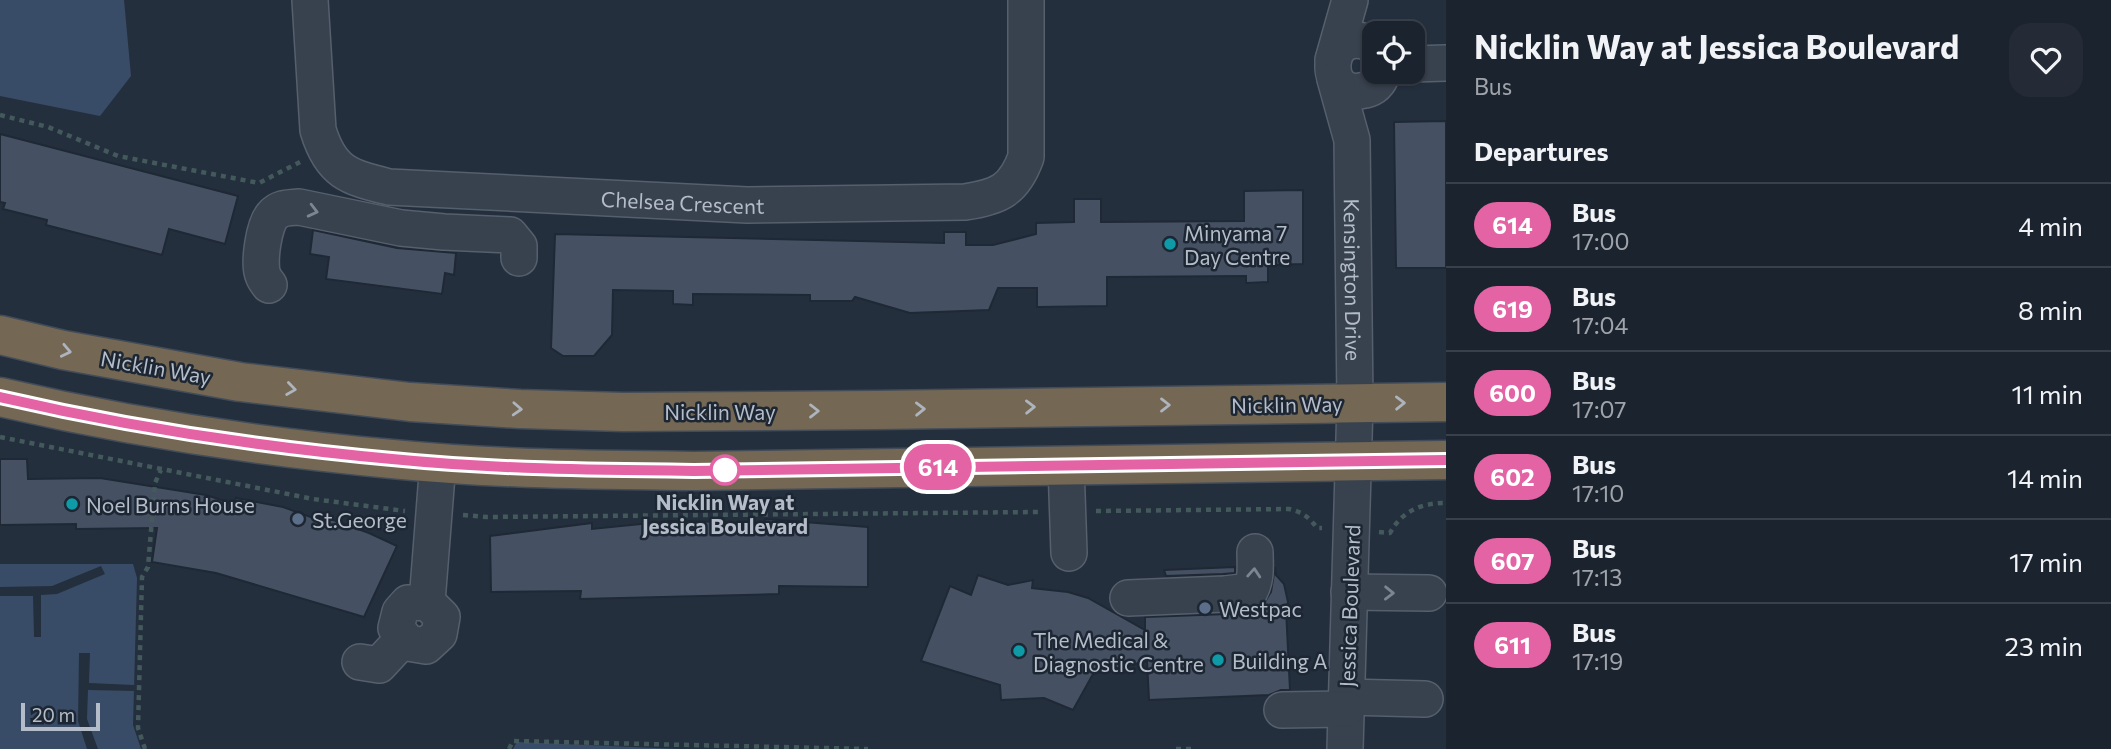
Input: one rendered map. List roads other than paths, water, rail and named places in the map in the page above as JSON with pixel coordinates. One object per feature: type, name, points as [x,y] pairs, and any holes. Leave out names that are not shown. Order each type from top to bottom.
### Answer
[{"type":"highway","name":"Nicklin Way","points":[[0,335],[63,350],[240,382],[384,400],[520,409],[623,412],[1446,402]]},
{"type":"highway","points":[[0,397],[119,422],[198,435],[355,455],[583,470],[680,471],[1446,460]]},
{"type":"street","name":"Chelsea Crescent","points":[[310,0],[318,130],[324,150],[338,168],[362,180],[389,187],[747,205],[965,202],[989,199],[1008,187],[1021,171],[1026,157],[1026,0]]},
{"type":"street","points":[[1350,2],[1362,28]]},
{"type":"street","points":[[1334,70],[1350,2]]},
{"type":"street","points":[[1362,42],[1354,40],[1337,51],[1334,70],[1342,86],[1350,91],[1360,92],[1371,84]]},
{"type":"street","points":[[1425,64],[1446,63]]},
{"type":"street","name":"Kensington Drive","points":[[1334,70],[1352,140],[1355,403],[1353,462]]},
{"type":"street","name":"Kensington Drive","points":[[1352,140],[1374,84]]},
{"type":"street","points":[[269,285],[262,274],[261,258],[266,225],[272,215],[283,208],[299,207],[401,228],[510,235],[519,246],[519,258]]},
{"type":"street","points":[[360,662],[379,665],[404,638],[408,643],[426,646],[439,634],[442,617],[427,602],[438,462]]},
{"type":"street","name":"Jessica Boulevard","points":[[1345,749],[1353,462]]},
{"type":"street","points":[[1066,465],[1069,553]]},
{"type":"street","points":[[1128,598],[1250,591],[1256,574],[1255,552]]},
{"type":"street","points":[[1349,592],[1429,593]]},
{"type":"street","points":[[1282,710],[1425,699]]},
{"type":"water","points":[[0,0],[124,0],[131,76],[100,116],[0,96]]},
{"type":"water","points":[[0,564],[133,564],[137,578],[133,725],[141,749],[0,749]]},
{"type":"water","points":[[517,742],[679,749],[513,749]]},
{"type":"place","name":"Minyama 7 Day Centre","points":[[1170,244]]},
{"type":"place","name":"Nicklin Way at Jessica Boulevard","points":[[725,470]]},
{"type":"place","name":"Noel Burns House","points":[[72,504]]},
{"type":"place","name":"St.George","points":[[298,519]]},
{"type":"place","name":"Westpac","points":[[1205,608]]},
{"type":"place","name":"The Medical & Diagnostic Centre","points":[[1019,651]]},
{"type":"place","name":"Building A","points":[[1218,660]]}]
